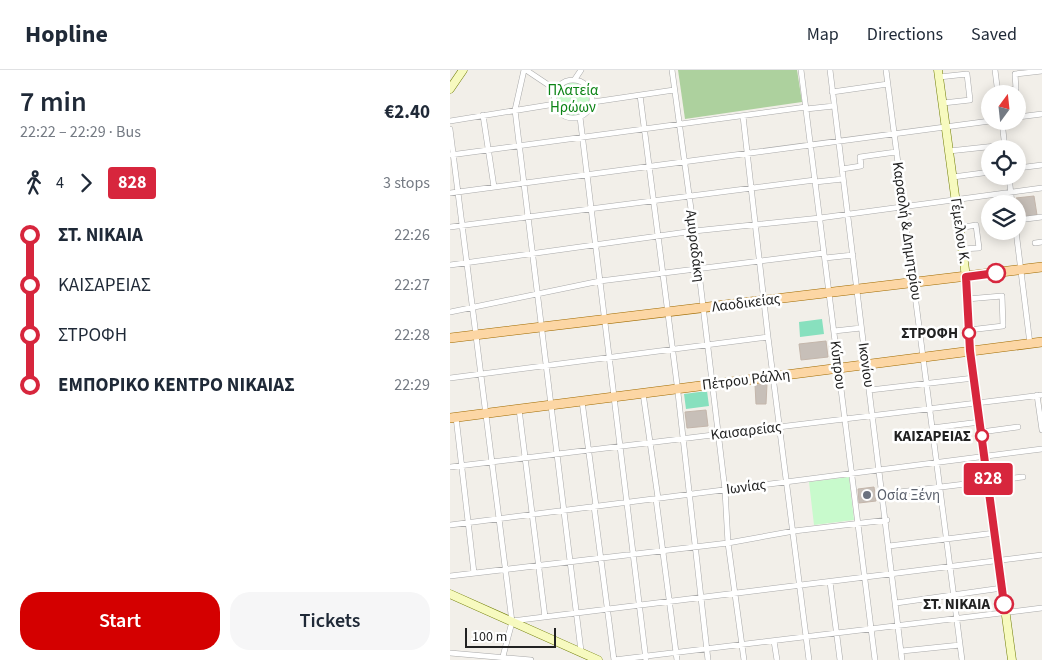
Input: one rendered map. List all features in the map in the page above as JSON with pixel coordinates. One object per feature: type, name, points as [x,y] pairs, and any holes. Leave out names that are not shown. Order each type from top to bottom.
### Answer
[{"type":"main road","points":[[450,89],[463,70]]},
{"type":"main road","name":"Γέμελου Κ.","points":[[939,74],[966,277],[970,351],[1012,660]]},
{"type":"main road","name":"Λαοδικείας","points":[[450,338],[1042,267]]},
{"type":"main road","name":"Πέτρου Ράλλη","points":[[453,418],[1042,342]]},
{"type":"main road","points":[[450,594],[598,660]]},
{"type":"street","points":[[556,90],[525,70],[515,110],[581,651]]},
{"type":"street","points":[[575,79],[581,70]]},
{"type":"street","name":"Αμυραδάκη","points":[[672,70],[708,345],[728,543],[744,660]]},
{"type":"street","points":[[801,71],[808,70]]},
{"type":"street","name":"Ικονίου","points":[[830,70],[902,660]]},
{"type":"street","name":"Καραολή & Δημητρίου","points":[[886,70],[902,208],[914,283],[962,660]]},
{"type":"street","points":[[995,70],[997,85]]},
{"type":"street","name":"Κύπρου","points":[[801,71],[875,660]]},
{"type":"street","points":[[1016,85],[1015,74],[1042,71]]},
{"type":"street","points":[[939,74],[967,74],[970,100],[943,103]]},
{"type":"street","points":[[575,79],[586,84],[593,95],[593,102],[589,111],[580,117],[566,117],[559,112],[555,104],[556,90],[564,82],[575,79]]},
{"type":"street","points":[[832,92],[888,84]]},
{"type":"street","points":[[593,102],[674,90]]},
{"type":"street","points":[[640,95],[678,389],[708,660]]},
{"type":"street","points":[[450,120],[555,104]]},
{"type":"street","points":[[452,154],[644,128],[834,106]]},
{"type":"street","points":[[1026,116],[1042,114]]},
{"type":"street","points":[[483,115],[494,187]]},
{"type":"street","points":[[743,116],[754,224],[809,660]]},
{"type":"street","points":[[580,117],[645,658]]},
{"type":"street","points":[[450,193],[981,122]]},
{"type":"street","points":[[450,129],[512,622],[502,659]]},
{"type":"street","points":[[949,151],[981,149]]},
{"type":"street","points":[[842,169],[861,166],[860,157],[896,152]]},
{"type":"street","points":[[1026,167],[1042,165]]},
{"type":"street","points":[[953,177],[981,173]]},
{"type":"street","points":[[450,227],[750,188],[843,179]]},
{"type":"street","points":[[1010,185],[1011,193]]},
{"type":"street","points":[[450,265],[694,231],[847,215],[1042,188]]},
{"type":"street","points":[[1026,219],[1042,217]]},
{"type":"street","points":[[959,228],[976,225],[979,248],[962,250]]},
{"type":"street","points":[[1017,240],[1030,344]]},
{"type":"street","points":[[1035,243],[1042,242]]},
{"type":"street","points":[[450,312],[600,282],[663,273],[759,261],[824,255],[853,255]]},
{"type":"street","points":[[967,300],[1002,296],[1003,326],[969,330]]},
{"type":"street","points":[[834,331],[861,328]]},
{"type":"street","points":[[450,378],[768,337]]},
{"type":"street","points":[[870,390],[974,378]]},
{"type":"street","points":[[643,393],[677,660]]},
{"type":"street","points":[[1040,395],[1042,430]]},
{"type":"street","name":"Καισαρείας","points":[[450,467],[1040,395]]},
{"type":"street","points":[[582,401],[614,660],[645,658],[1042,608]]},
{"type":"street","points":[[519,409],[545,617]]},
{"type":"street","points":[[453,418],[462,466],[474,573]]},
{"type":"street","points":[[932,428],[980,422]]},
{"type":"street","points":[[981,432],[1018,427]]},
{"type":"street","name":"Ιωνίας","points":[[450,525],[1042,449]]},
{"type":"street","points":[[883,494],[1022,477]]},
{"type":"street","points":[[450,576],[728,543],[886,520]]},
{"type":"street","points":[[889,546],[995,533]]},
{"type":"street","points":[[512,622],[1042,555]]},
{"type":"street","points":[[830,582],[840,660]]},
{"type":"street","points":[[896,603],[1002,588]]},
{"type":"street","points":[[774,641],[777,660]]},
{"type":"street","points":[[902,651],[960,644]]},
{"type":"street","points":[[450,653],[502,659],[531,660]]},
{"type":"green space","points":[[678,70],[797,70],[802,102],[685,119]]},
{"type":"green space","name":"Πλατεία Ηρώων","points":[[573,82],[580,83],[585,87],[589,92],[589,106],[585,111],[580,115],[573,116],[566,115],[561,111],[557,106],[556,99],[557,92],[561,87],[566,83]]},
{"type":"green space","points":[[822,319],[824,334],[800,337],[799,322]]},
{"type":"green space","points":[[707,391],[709,406],[686,409],[684,394]]},
{"type":"green space","points":[[849,477],[854,520],[814,525],[809,482]]},
{"type":"building","points":[[1034,196],[1037,215],[1026,217],[1026,197]]},
{"type":"building","points":[[826,341],[828,357],[801,360],[799,344]]},
{"type":"building","points":[[767,384],[766,404],[756,404],[755,385]]},
{"type":"building","points":[[706,410],[708,426],[687,428],[685,412]]},
{"type":"building","name":"Οσία Ξένη","points":[[874,487],[876,501],[859,503],[858,489]]},
{"type":"bus line","name":"828","points":[[996,273],[966,277],[970,351],[1004,604]]},
{"type":"place","name":"ΣΤΡΟΦΗ","points":[[969,333]]},
{"type":"place","name":"ΚΑΙΣΑΡΕΙΑΣ","points":[[982,436]]},
{"type":"place","name":"Οσία Ξένη","points":[[867,495]]},
{"type":"place","name":"ΣΤ. ΝΙΚΑΙΑ","points":[[1004,604]]}]
